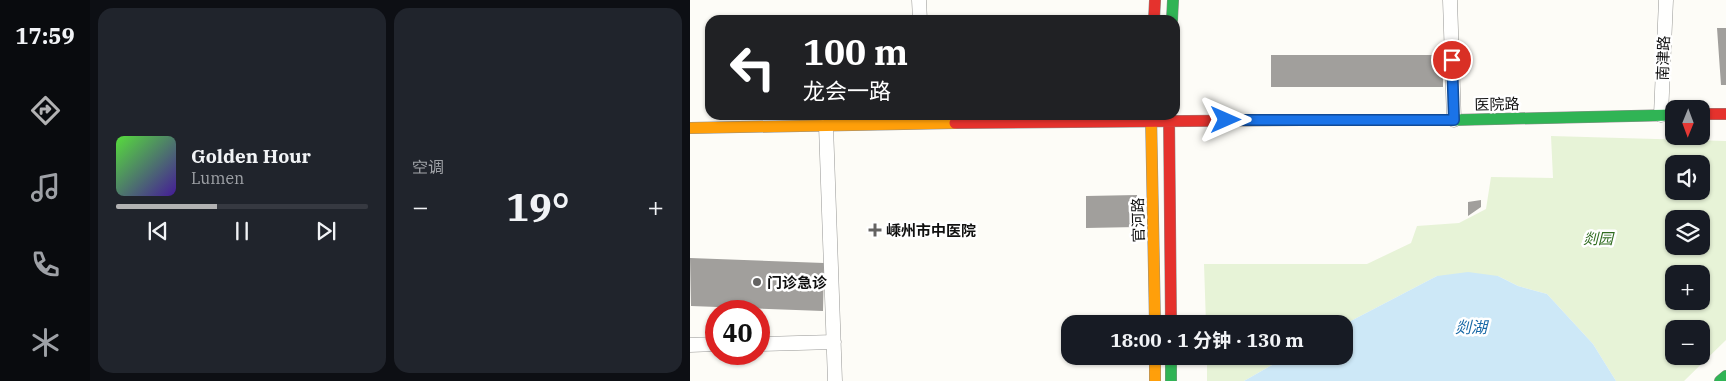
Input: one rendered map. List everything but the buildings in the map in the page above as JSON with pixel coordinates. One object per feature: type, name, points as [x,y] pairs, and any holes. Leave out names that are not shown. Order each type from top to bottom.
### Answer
[{"type":"street","points":[[919,0],[920,15]]},
{"type":"street","points":[[1154,15],[1155,0]]},
{"type":"street","points":[[1172,15],[1173,0]]},
{"type":"street","points":[[1450,0],[1454,120]]},
{"type":"street","name":"南津路","points":[[1666,0],[1667,100]]},
{"type":"street","points":[[1710,114],[1726,114]]},
{"type":"street","name":"医院路","points":[[1180,118],[1454,120],[1665,115]]},
{"type":"street","name":"医院路","points":[[690,128],[826,126],[924,120]]},
{"type":"street","name":"官河路","points":[[1151,120],[1155,315]]},
{"type":"street","points":[[1169,120],[1171,315]]},
{"type":"street","points":[[826,126],[835,381]]},
{"type":"street","points":[[770,344],[834,342]]},
{"type":"street","points":[[690,345],[705,344]]},
{"type":"street","points":[[1153,381],[1154,365]]},
{"type":"street","points":[[1171,365],[1171,381]]},
{"type":"street","points":[[1720,381],[1726,376]]},
{"type":"green space","name":"剡园","points":[[1551,136],[1665,139],[1665,145],[1710,145],[1710,141],[1726,141],[1726,340],[1710,356],[1710,320],[1665,320],[1665,365],[1700,365],[1684,381],[1616,381],[1593,344],[1547,294],[1518,286],[1498,276],[1437,276],[1353,320],[1353,315],[1206,315],[1204,264],[1367,264],[1411,243],[1417,226],[1459,223],[1486,209],[1491,177],[1553,178]]},
{"type":"green space","points":[[1207,365],[1272,365],[1244,381],[1207,381]]},
{"type":"water","name":"剡湖","points":[[1468,272],[1498,276],[1518,286],[1547,294],[1593,344],[1616,381],[1244,381],[1272,365],[1353,365],[1353,320],[1437,276]]},
{"type":"traffic: fast","points":[[1172,15],[1173,0]]},
{"type":"traffic: fast","points":[[1301,120],[1454,120],[1665,115]]},
{"type":"traffic: fast","points":[[1171,365],[1171,381]]},
{"type":"traffic: fast","points":[[1720,381],[1726,376]]},
{"type":"traffic: slow","points":[[1151,120],[1155,315]]},
{"type":"traffic: slow","points":[[690,128],[955,123]]},
{"type":"traffic: slow","points":[[1155,365],[1155,381]]},
{"type":"traffic: jam","points":[[1154,15],[1155,0]]},
{"type":"traffic: jam","points":[[1710,114],[1726,114]]},
{"type":"traffic: jam","points":[[1169,120],[1171,315]]},
{"type":"traffic: jam","points":[[955,123],[1301,120]]},
{"type":"place","name":"嵊州市中医院","points":[[875,230]]},
{"type":"place","name":"门诊急诊","points":[[757,282]]},
{"type":"route","points":[[1226,120],[1454,120],[1452,60]]}]
